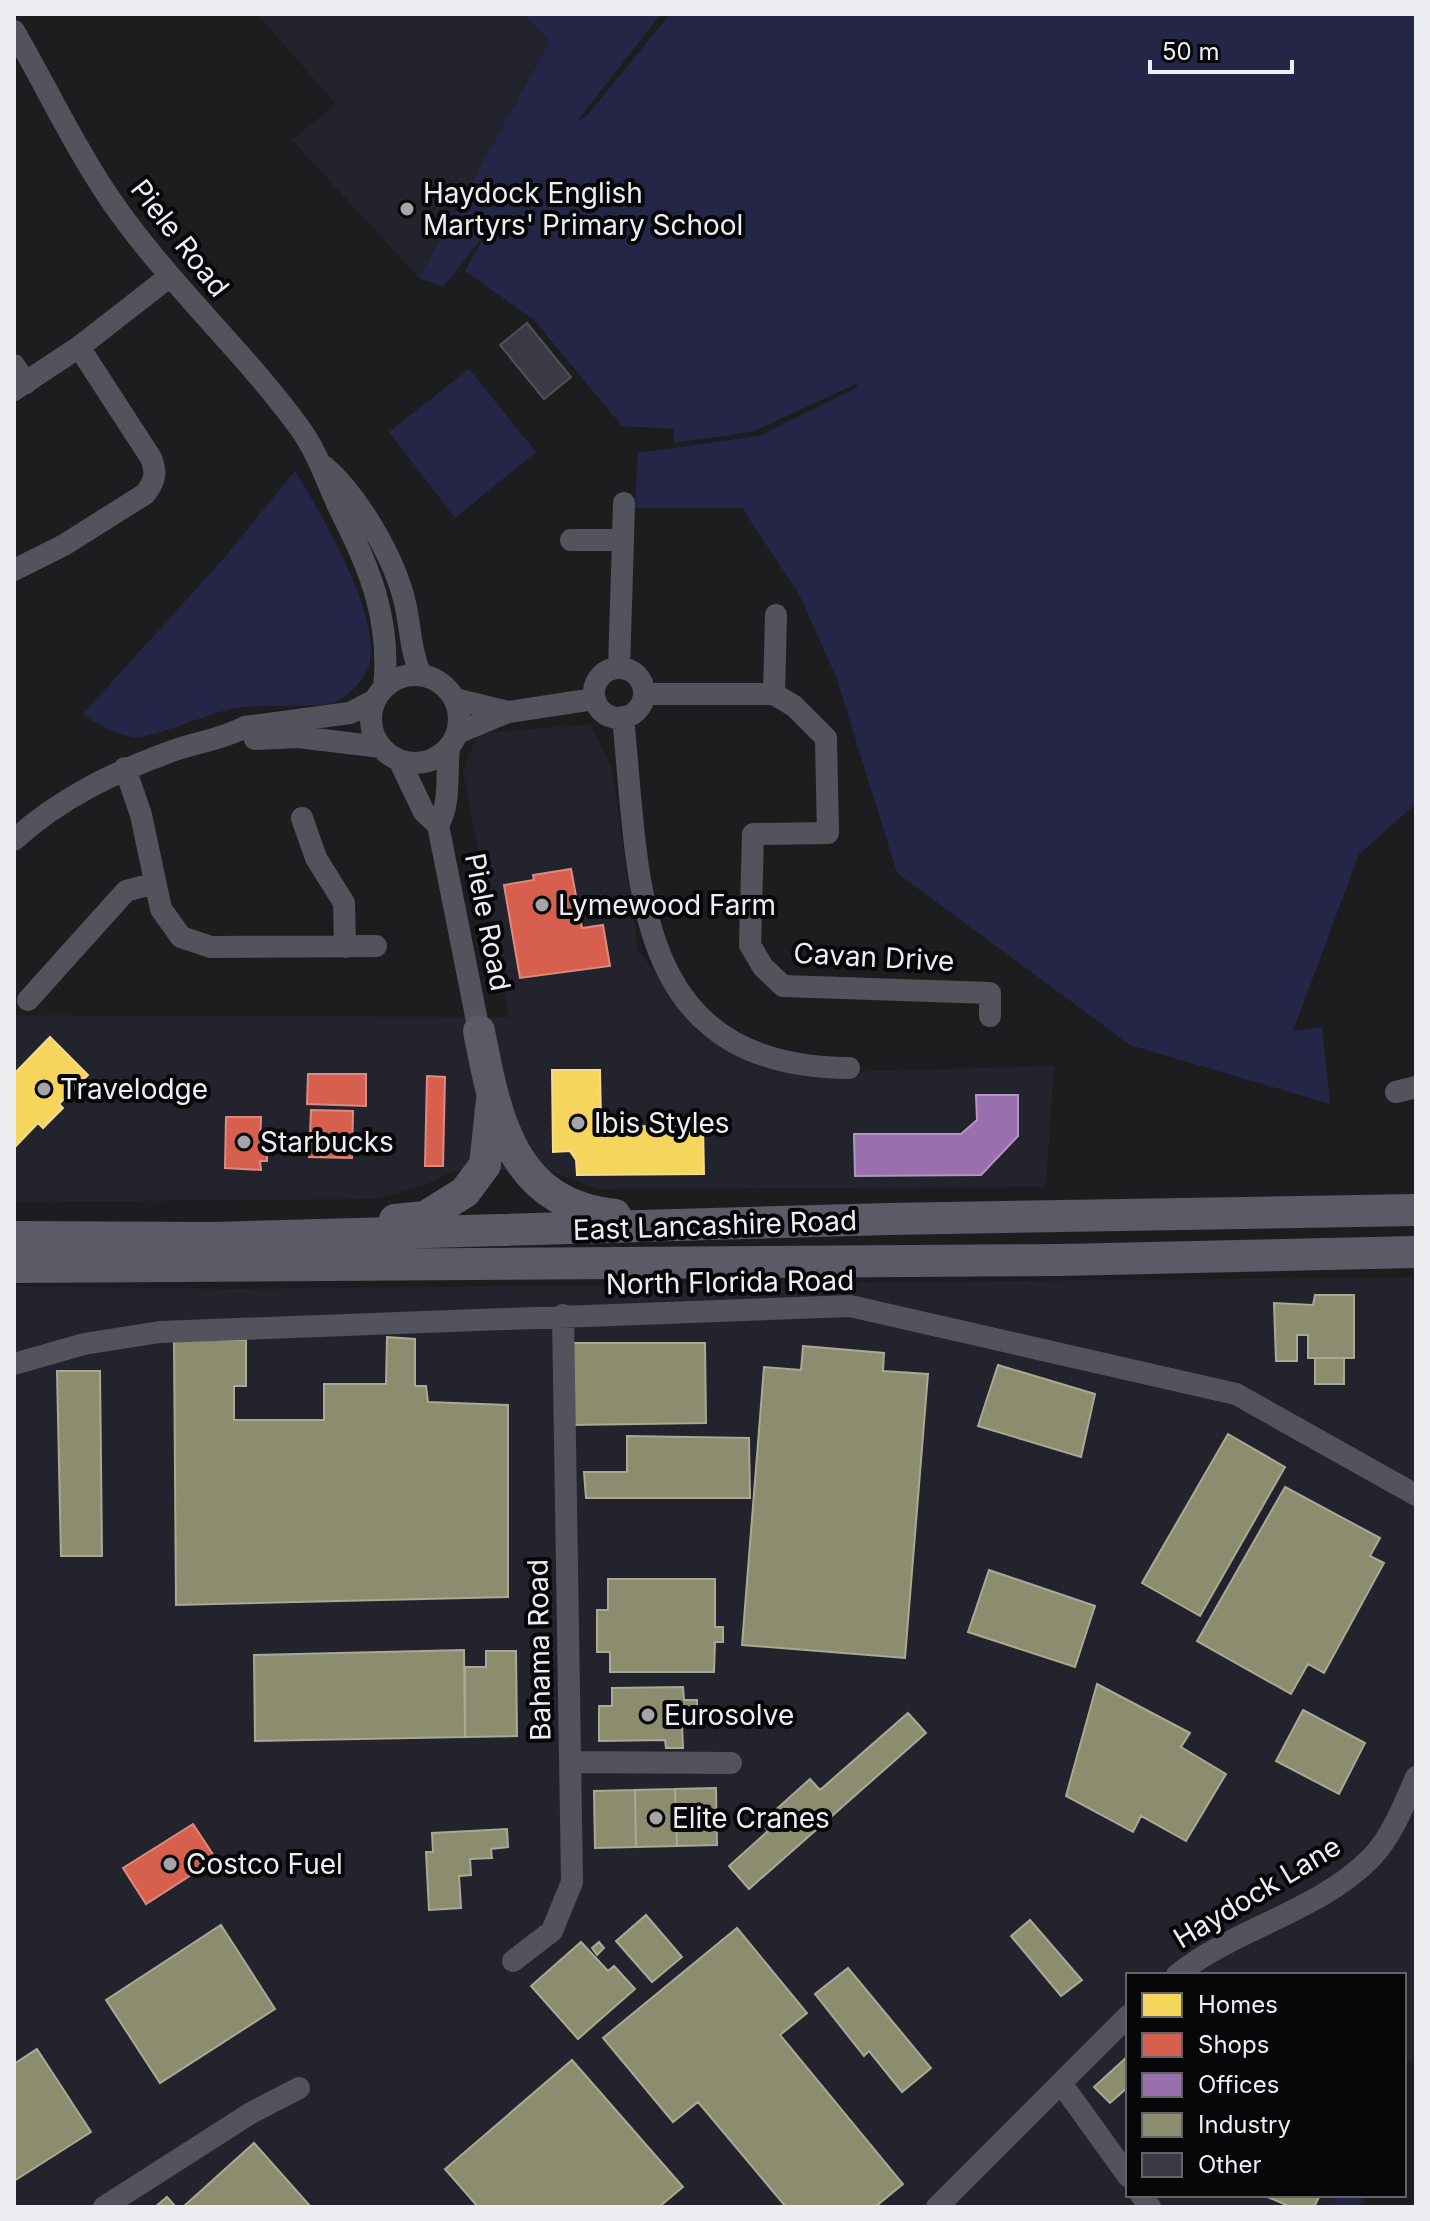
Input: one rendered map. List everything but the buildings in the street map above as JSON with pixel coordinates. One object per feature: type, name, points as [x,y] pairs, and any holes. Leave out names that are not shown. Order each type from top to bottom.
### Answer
[{"type":"highway","points":[[479,1031],[492,1100],[514,1154],[533,1182],[557,1200],[593,1213],[702,1224]]},
{"type":"highway","points":[[213,1238],[425,1217],[465,1192],[485,1165],[492,1100]]},
{"type":"highway","name":"East Lancashire Road","points":[[14,1237],[213,1238],[702,1224],[1416,1210]]},
{"type":"highway","name":"East Lancashire Road","points":[[14,1267],[1061,1260],[1416,1252]]},
{"type":"street","name":"Piele Road","points":[[14,31],[109,198],[169,277],[299,427],[323,465],[330,490],[360,549],[378,598],[388,654],[380,694]]},
{"type":"street","points":[[18,379],[79,347],[169,277]]},
{"type":"street","points":[[14,570],[64,545],[145,494],[153,484],[156,471],[151,458],[79,347]]},
{"type":"street","name":"Piele Road","points":[[323,465],[344,483],[399,585],[412,654],[421,675]]},
{"type":"street","points":[[619,668],[624,503]]},
{"type":"street","points":[[571,540],[623,540]]},
{"type":"street","points":[[644,694],[774,694],[776,615]]},
{"type":"street","points":[[619,668],[637,676],[644,694],[639,707],[623,717],[609,716],[594,699],[599,677],[619,668]]},
{"type":"street","points":[[14,840],[53,810],[125,768],[201,741],[230,735],[245,727],[350,713],[397,679],[421,675],[441,683],[455,699],[459,718],[453,740]]},
{"type":"street","points":[[380,694],[371,724],[390,753]]},
{"type":"street","name":"Cavan Drive","points":[[774,694],[794,706],[826,738],[828,833],[753,834],[750,945],[763,967],[783,986],[990,993],[990,1016]]},
{"type":"street","points":[[455,699],[508,712]]},
{"type":"street","points":[[230,735],[245,740],[298,737],[349,740],[424,762],[453,740],[508,712],[594,699]]},
{"type":"street","points":[[623,717],[641,889],[648,924],[673,984],[711,1025],[750,1050],[799,1067],[849,1068]]},
{"type":"street","name":"Piele Road","points":[[438,825],[447,810],[445,782],[453,740]]},
{"type":"street","name":"Piele Road","points":[[390,753],[424,812],[438,825],[479,1031]]},
{"type":"street","points":[[125,768],[141,815],[161,909],[181,937],[211,947],[376,946]]},
{"type":"street","points":[[302,818],[316,858],[344,903],[345,947]]},
{"type":"street","points":[[28,1000],[126,891],[155,883]]},
{"type":"street","points":[[1332,1211],[1416,1216]]},
{"type":"street","name":"North Florida Road","points":[[14,1364],[84,1344],[160,1332],[850,1306],[1236,1394],[1416,1495]]},
{"type":"street","name":"Bahama Road","points":[[513,1961],[552,1931],[570,1891],[571,1762],[563,1315]]},
{"type":"street","points":[[571,1762],[731,1763]]},
{"type":"street","name":"Haydock Lane","points":[[1179,1973],[1199,1957],[1340,1884],[1373,1857],[1399,1818],[1416,1777]]},
{"type":"street","points":[[937,2207],[1126,2018]]},
{"type":"street","points":[[1061,2083],[1126,2173]]},
{"type":"street","points":[[104,2207],[251,2113],[299,2088]]},
{"type":"shaded area","name":"Haydock English Martyrs' Primary School","points":[[257,14],[524,14],[549,42],[419,278],[292,140],[336,104]]},
{"type":"shaded area","points":[[524,14],[661,14],[578,120],[585,118],[670,14],[1416,14],[1416,804],[1359,854],[1293,1031],[1322,1027],[1330,1104],[1130,1045],[897,873],[837,679],[799,594],[742,508],[635,508],[638,453],[759,436],[856,388],[858,383],[752,432],[674,443],[674,429],[622,426],[534,320],[465,271],[487,232],[443,287],[419,278],[549,42]]},
{"type":"shaded area","points":[[469,369],[536,452],[455,518],[389,432]]},
{"type":"shaded area","points":[[295,471],[346,564],[366,617],[370,662],[357,685],[335,702],[231,709],[140,737],[112,731],[83,714],[225,557]]},
{"type":"shaded area","points":[[590,724],[612,768],[638,950],[702,1036],[803,1073],[1054,1066],[1046,1187],[598,1189],[545,1169],[453,1171],[426,1185],[375,1199],[14,1202],[14,1015],[509,1017],[463,772],[477,734]]},
{"type":"shaded area","points":[[1416,1277],[1416,2070],[1406,2058],[1406,1973],[1126,1973],[1126,2197],[1337,2197],[1332,2207],[14,2207],[14,1286],[234,1289]]},
{"type":"shaded area","points":[[1337,2197],[1362,2197],[1360,2207],[1332,2207]]},
{"type":"place","name":"Haydock English Martyrs' Primary School","points":[[407,209]]},
{"type":"place","name":"Lymewood Farm","points":[[542,905]]},
{"type":"place","name":"Travelodge","points":[[44,1089]]},
{"type":"place","name":"Ibis Styles","points":[[578,1123]]},
{"type":"place","name":"Starbucks","points":[[244,1142]]},
{"type":"place","name":"Eurosolve","points":[[648,1715]]},
{"type":"place","name":"Elite Cranes","points":[[656,1818]]},
{"type":"place","name":"Costco Fuel","points":[[170,1864]]}]
